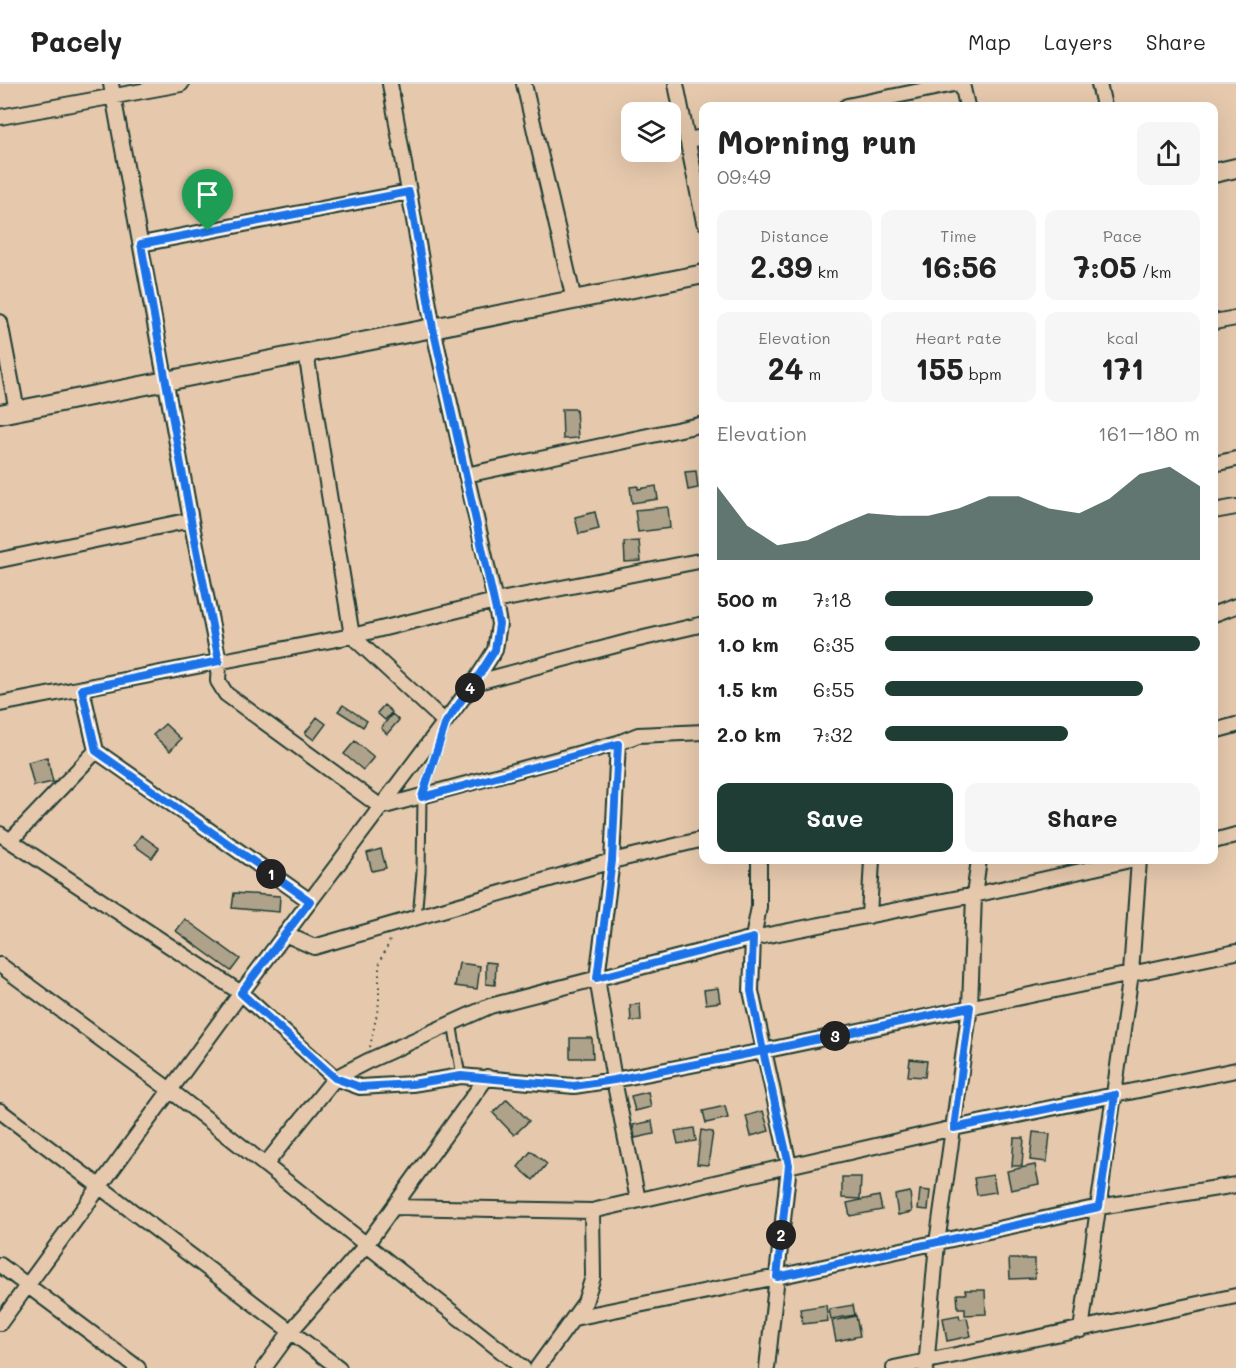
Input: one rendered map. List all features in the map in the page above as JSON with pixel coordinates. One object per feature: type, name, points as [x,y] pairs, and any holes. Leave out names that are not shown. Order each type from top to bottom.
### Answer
[{"type":"street","points":[[0,117],[112,90],[181,84]]},
{"type":"street","points":[[0,1323],[241,993],[446,722],[495,650],[499,624],[495,601],[433,328],[390,84]]},
{"type":"street","points":[[524,84],[574,300]]},
{"type":"street","points":[[676,84],[699,198]]},
{"type":"street","points":[[866,102],[954,84]]},
{"type":"street","points":[[962,84],[966,102]]},
{"type":"street","points":[[1099,84],[1103,102]]},
{"type":"street","points":[[112,90],[219,661],[218,681],[226,694],[381,807],[618,744],[638,735],[699,732]]},
{"type":"street","points":[[687,140],[699,138]]},
{"type":"street","points":[[1218,172],[1236,168]]},
{"type":"street","points":[[141,244],[409,192]]},
{"type":"street","points":[[0,322],[9,413],[699,275]]},
{"type":"street","points":[[1218,321],[1236,318]]},
{"type":"street","points":[[306,353],[352,636],[446,722]]},
{"type":"street","points":[[466,475],[699,425]]},
{"type":"street","points":[[1218,463],[1236,459]]},
{"type":"street","points":[[1218,511],[1236,507]]},
{"type":"street","points":[[0,560],[191,520]]},
{"type":"street","points":[[0,704],[352,636],[495,601],[699,561]]},
{"type":"street","points":[[1218,613],[1236,606]]},
{"type":"street","points":[[474,683],[699,625]]},
{"type":"street","points":[[82,689],[96,751],[310,901]]},
{"type":"street","points":[[1218,730],[1236,725]]},
{"type":"street","points":[[618,744],[612,861],[597,978],[614,1080],[638,1200]]},
{"type":"street","points":[[96,751],[5,837],[241,993],[335,1078],[360,1087],[412,1084],[461,1076],[574,1086],[614,1080],[1236,952]]},
{"type":"street","points":[[1218,839],[1236,835]]},
{"type":"street","points":[[285,934],[314,947],[612,861],[699,840]]},
{"type":"street","points":[[759,864],[759,907],[753,938],[751,991],[789,1165],[767,1368]]},
{"type":"street","points":[[869,916],[872,864]]},
{"type":"street","points":[[926,1365],[937,1243],[970,1007],[974,895],[978,864]]},
{"type":"street","points":[[265,1165],[335,1078],[490,1006],[753,938],[974,895],[1112,864]]},
{"type":"street","points":[[1081,1330],[1131,973],[1139,864]]},
{"type":"street","points":[[0,966],[170,1090],[523,1368]]},
{"type":"street","points":[[395,1207],[592,1211],[954,1128],[1236,1070]]},
{"type":"street","points":[[264,1368],[291,1331],[366,1245],[487,1077]]},
{"type":"street","points":[[0,1111],[339,1368]]},
{"type":"street","points":[[574,1318],[777,1277],[1099,1207],[1236,1185]]},
{"type":"street","points":[[537,1368],[585,1302],[593,1277],[592,1211]]},
{"type":"street","points":[[0,1265],[138,1368]]},
{"type":"street","points":[[894,1368],[926,1365],[1236,1296]]},
{"type":"lane","points":[[417,918],[421,872],[422,797],[446,722]]},
{"type":"lane","points":[[452,1022],[461,1076]]},
{"type":"path","points":[[368,1061],[379,1003],[379,965],[397,923]]},
{"type":"building","points":[[562,409],[576,409],[578,438],[563,439]]},
{"type":"building","points":[[696,471],[698,488],[688,490],[685,472]]},
{"type":"building","points":[[638,486],[638,489],[656,486],[658,499],[632,503],[630,487]]},
{"type":"building","points":[[668,507],[670,528],[638,532],[635,510]]},
{"type":"building","points":[[595,512],[599,529],[579,534],[575,517]]},
{"type":"building","points":[[639,541],[641,561],[625,562],[624,542]]},
{"type":"building","points":[[343,705],[367,721],[363,727],[338,711]]},
{"type":"building","points":[[384,705],[392,712],[385,720],[377,713]]},
{"type":"building","points":[[392,714],[399,720],[387,734],[381,728]]},
{"type":"building","points":[[317,717],[326,724],[314,740],[305,733]]},
{"type":"building","points":[[165,724],[181,739],[170,751],[153,735]]},
{"type":"building","points":[[355,741],[374,757],[363,770],[344,754]]},
{"type":"building","points":[[47,757],[53,782],[34,786],[28,762]]},
{"type":"building","points":[[141,835],[159,848],[152,858],[134,845]]},
{"type":"building","points":[[381,849],[386,868],[372,871],[367,853]]},
{"type":"building","points":[[234,893],[280,896],[279,912],[232,908]]},
{"type":"building","points":[[185,919],[240,959],[231,971],[176,931]]},
{"type":"building","points":[[486,962],[496,963],[495,985],[486,984]]},
{"type":"building","points":[[459,963],[480,966],[477,989],[455,986]]},
{"type":"building","points":[[718,988],[720,1002],[706,1004],[704,990]]},
{"type":"building","points":[[640,1004],[641,1021],[631,1021],[630,1005]]},
{"type":"building","points":[[570,1038],[592,1038],[593,1058],[570,1058]]},
{"type":"building","points":[[910,1059],[927,1061],[925,1077],[908,1076]]},
{"type":"building","points":[[648,1092],[651,1107],[635,1111],[631,1096]]},
{"type":"building","points":[[507,1099],[529,1121],[514,1135],[493,1113]]},
{"type":"building","points":[[725,1106],[728,1118],[706,1123],[703,1111]]},
{"type":"building","points":[[763,1111],[769,1131],[751,1136],[746,1116]]},
{"type":"building","points":[[652,1121],[654,1134],[635,1138],[633,1125]]},
{"type":"building","points":[[694,1128],[696,1141],[678,1144],[675,1131]]},
{"type":"building","points":[[701,1130],[713,1132],[708,1165],[697,1164]]},
{"type":"building","points":[[1033,1132],[1050,1134],[1047,1162],[1030,1160]]},
{"type":"building","points":[[1014,1138],[1024,1138],[1022,1166],[1012,1166]]},
{"type":"building","points":[[531,1151],[547,1164],[533,1180],[518,1167]]},
{"type":"building","points":[[1035,1165],[1039,1184],[1011,1190],[1007,1171]]},
{"type":"building","points":[[993,1175],[996,1192],[977,1195],[974,1178]]},
{"type":"building","points":[[842,1177],[861,1177],[860,1199],[842,1198]]},
{"type":"building","points":[[920,1190],[930,1191],[928,1210],[918,1209]]},
{"type":"building","points":[[910,1192],[912,1212],[898,1215],[895,1195]]},
{"type":"building","points":[[879,1196],[882,1210],[850,1216],[847,1203]]},
{"type":"building","points":[[1009,1259],[1035,1259],[1035,1278],[1010,1279]]},
{"type":"building","points":[[965,1290],[985,1290],[986,1314],[965,1315],[965,1308],[958,1308],[957,1294],[966,1294]]},
{"type":"building","points":[[826,1305],[828,1321],[803,1324],[800,1309]]},
{"type":"building","points":[[853,1305],[855,1315],[831,1319],[829,1309]]},
{"type":"building","points":[[959,1315],[960,1319],[967,1318],[971,1336],[947,1341],[943,1318]]},
{"type":"building","points":[[856,1316],[860,1336],[836,1341],[832,1321]]},
{"type":"route","points":[[208,231],[141,244],[219,661],[82,689],[96,751],[310,901],[241,993],[335,1078],[360,1087],[412,1084],[461,1076],[574,1086],[763,1051],[789,1165],[777,1277],[1099,1207],[1115,1095],[954,1128],[970,1007],[763,1051],[751,991],[753,938],[597,978],[612,861],[618,744],[422,797],[446,722],[495,650],[499,624],[433,328],[409,192],[208,231]]}]
